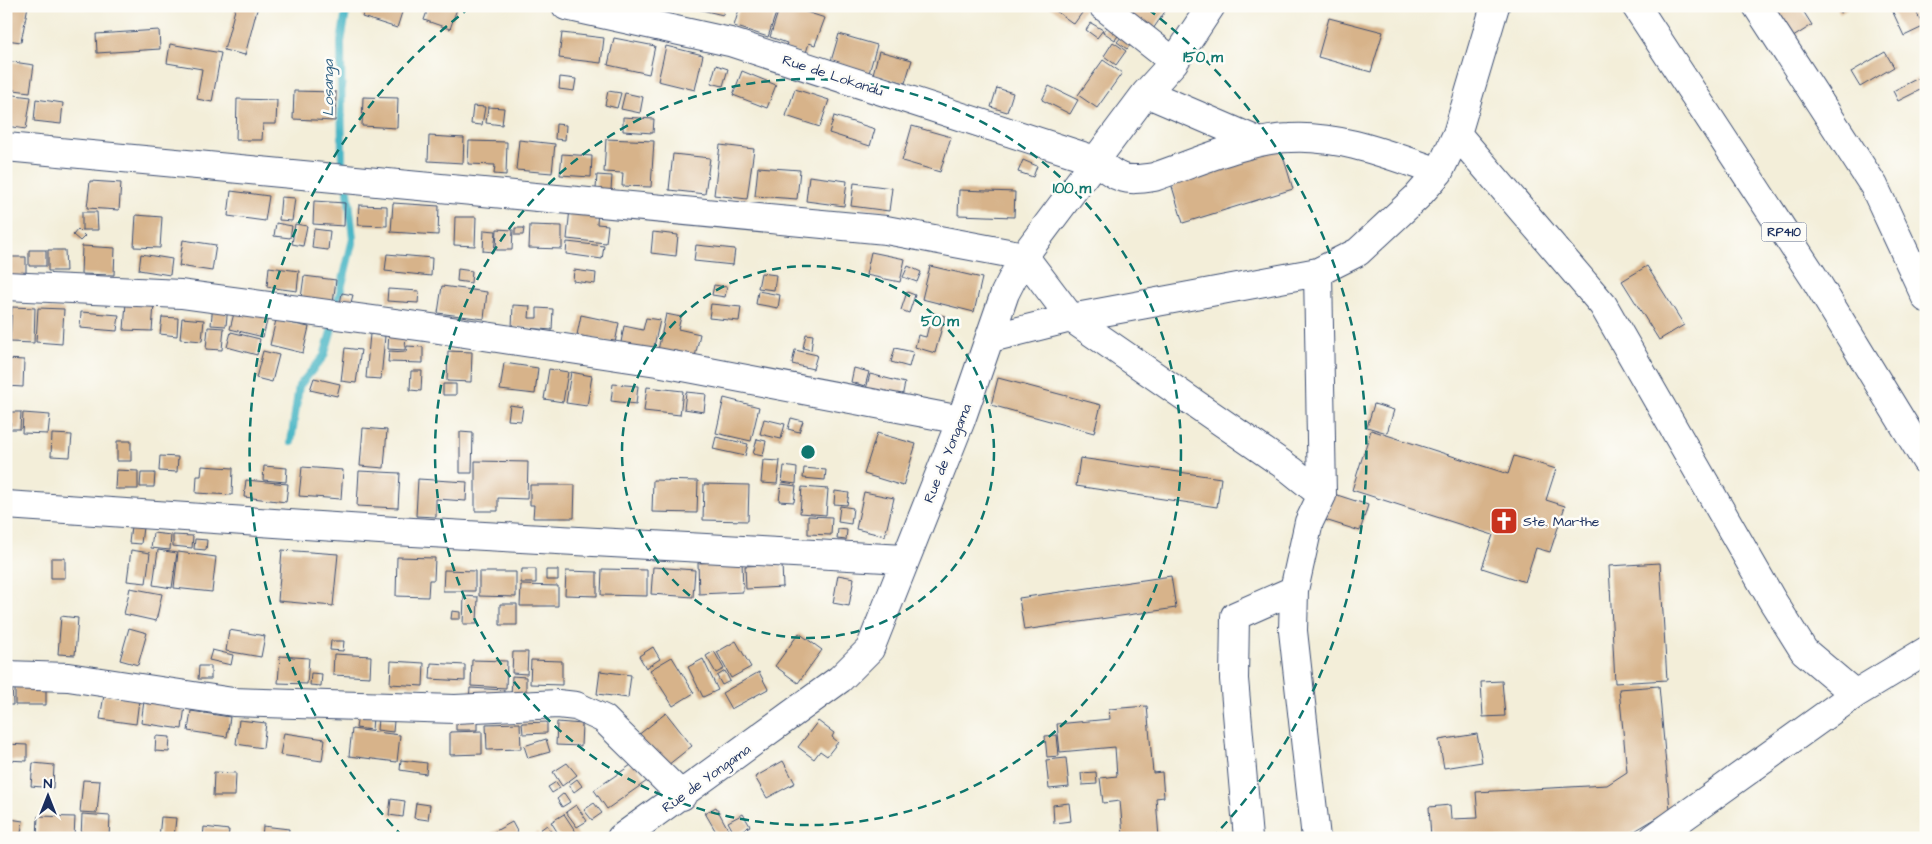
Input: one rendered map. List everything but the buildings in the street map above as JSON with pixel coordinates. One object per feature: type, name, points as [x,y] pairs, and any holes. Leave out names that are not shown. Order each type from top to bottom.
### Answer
[{"type":"street","name":"Rue de Lokandu","points":[[566,6],[730,42],[1095,160],[1119,178],[1137,180],[1154,177],[1260,142],[1290,138],[1323,139],[1369,149],[1439,172]]},
{"type":"street","points":[[1103,6],[1174,62]]},
{"type":"street","name":"Rue de Yongama","points":[[621,838],[682,796],[840,679],[870,649],[904,559],[961,420],[1005,293],[1024,256],[1146,93],[1174,62],[1211,6]]},
{"type":"street","points":[[990,338],[1071,318],[1318,272],[1358,252],[1417,197],[1439,172],[1457,134],[1494,6]]},
{"type":"street","name":"RP410","points":[[1636,6],[1813,276],[1926,461]]},
{"type":"street","points":[[1757,6],[1874,186],[1926,298]]},
{"type":"street","points":[[1146,93],[1260,142]]},
{"type":"street","points":[[1457,134],[1603,305],[1772,600],[1804,651],[1855,694]]},
{"type":"street","points":[[6,147],[886,230],[1024,256],[1071,318],[1283,465],[1322,495]]},
{"type":"street","points":[[1316,838],[1293,631],[1294,590],[1309,522],[1322,495],[1318,272]]},
{"type":"street","points":[[6,286],[181,294],[425,327],[657,362],[961,420]]},
{"type":"street","points":[[6,505],[385,531],[904,559]]},
{"type":"street","points":[[1248,838],[1234,679],[1235,616],[1294,590]]},
{"type":"street","points":[[1654,838],[1686,827],[1855,694],[1926,651]]},
{"type":"street","points":[[6,674],[68,677],[234,702],[455,709],[558,704],[576,706],[604,719],[682,796]]},
{"type":"waterway","name":"Losanga","points":[[342,170],[341,42],[347,6]]},
{"type":"waterway","name":"Losanga","points":[[336,309],[353,239],[348,191]]},
{"type":"waterway","name":"Losanga","points":[[291,442],[299,386],[324,356],[333,325]]},
{"type":"place","name":"Ste. Marthe","points":[[1504,521]]}]
